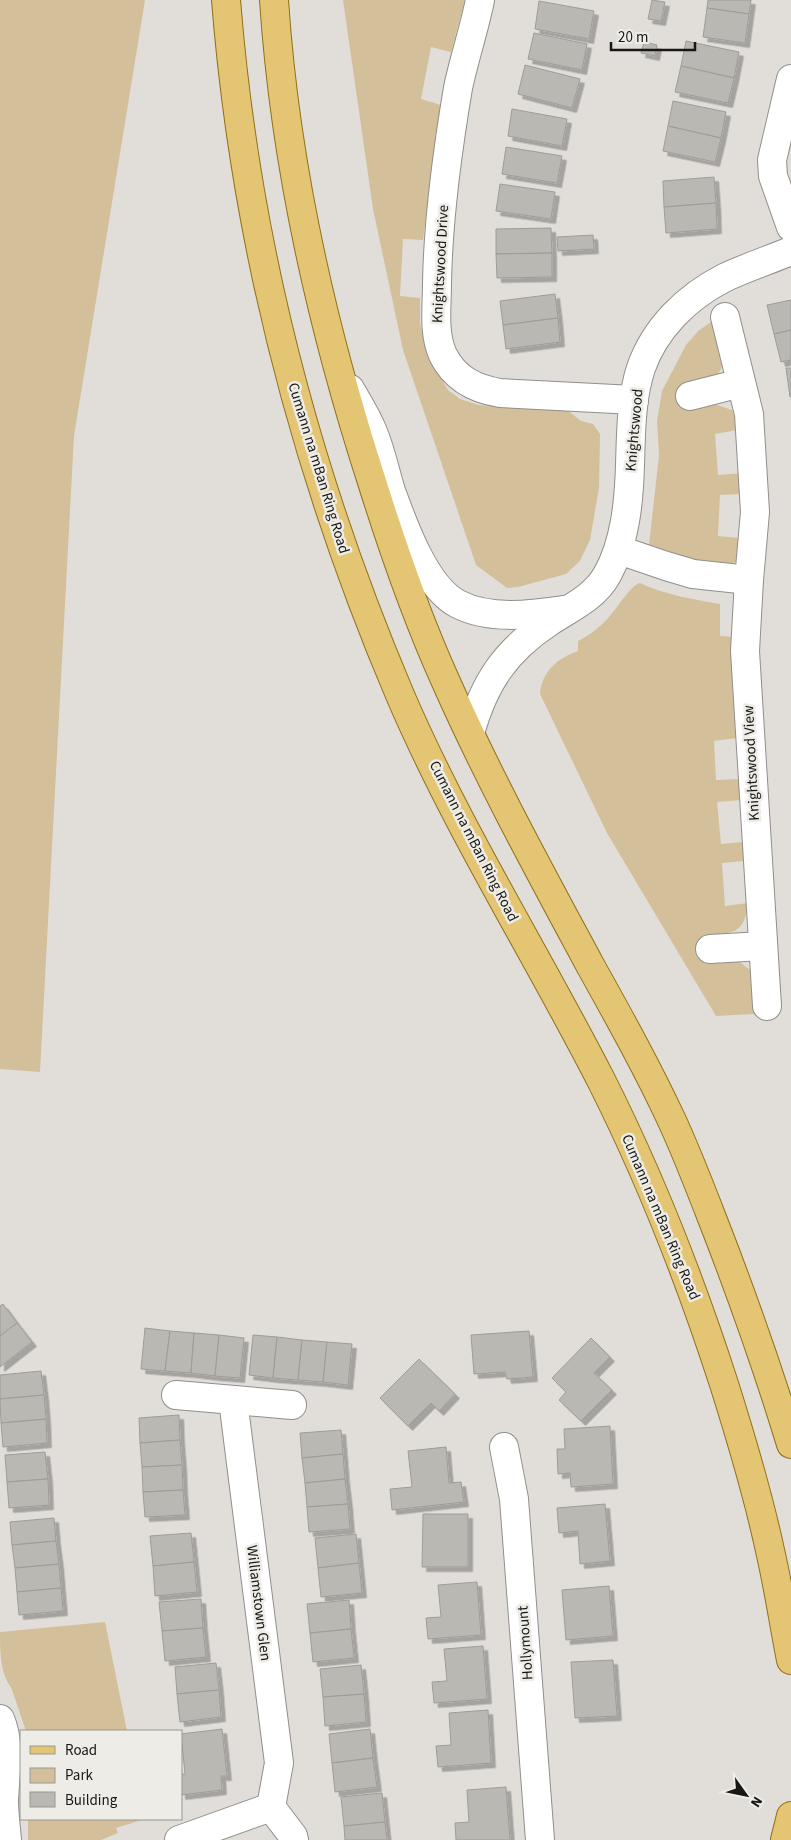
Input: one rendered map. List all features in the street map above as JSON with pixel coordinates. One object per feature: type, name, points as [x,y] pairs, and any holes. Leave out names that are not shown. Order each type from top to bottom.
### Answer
[{"type":"main road","name":"Cumann na mBan Ring Road","points":[[226,0],[245,161],[267,280],[296,398],[332,518],[371,624],[402,699],[485,868],[602,1081],[656,1197],[698,1304],[740,1434],[771,1554],[791,1660]]},
{"type":"main road","points":[[274,0],[277,46],[292,160],[314,274],[335,361],[395,554],[444,679],[500,796],[674,1124],[740,1290],[770,1372],[791,1444]]},
{"type":"main road","points":[[785,1840],[791,1816]]},
{"type":"main road","points":[[785,1840],[791,1834]]},
{"type":"street","name":"Knightswood Drive","points":[[480,0],[458,87],[444,184],[436,311],[437,336],[443,355],[453,369],[468,384],[482,390],[500,393],[634,400]]},
{"type":"street","points":[[791,79],[772,160],[773,176],[791,227]]},
{"type":"street","name":"Knightswood","points":[[470,733],[477,707],[490,682],[505,660],[520,644],[596,591],[607,575],[619,550],[624,530],[630,481],[634,400],[641,368],[656,338],[675,313],[699,293],[725,278],[791,252]]},
{"type":"street","name":"Knightswood View","points":[[725,318],[749,414],[755,512],[745,651],[767,1006]]},
{"type":"street","points":[[335,361],[373,432],[391,491],[427,574],[441,592],[458,604],[484,612],[524,614],[569,609]]},
{"type":"street","points":[[690,396],[741,383]]},
{"type":"street","points":[[619,550],[693,574],[749,580]]},
{"type":"street","points":[[710,949],[763,946]]},
{"type":"street","points":[[176,1396],[292,1406]]},
{"type":"street","name":"Williamstown Glen","points":[[233,1400],[279,1763],[271,1806]]},
{"type":"street","name":"Hollymount","points":[[504,1447],[514,1499],[540,1840]]},
{"type":"street","points":[[0,1718],[4,1728],[7,1768],[2,1801],[8,1840]]},
{"type":"street","points":[[179,1840],[271,1806],[294,1840]]},
{"type":"green space","points":[[0,0],[145,0],[74,436],[40,1072],[0,1069]]},
{"type":"green space","points":[[343,0],[465,0],[451,52],[431,47],[421,99],[441,105],[423,240],[403,239],[400,296],[420,298],[420,322],[426,352],[448,390],[460,399],[479,405],[567,410],[581,421],[593,424],[600,434],[599,488],[590,540],[580,561],[566,574],[518,587],[507,588],[476,565],[403,350],[373,209]]},
{"type":"green space","points":[[714,320],[723,355],[720,371],[715,377],[706,381],[683,385],[711,403],[732,410],[736,420],[737,430],[715,434],[718,475],[743,473],[744,494],[720,495],[718,536],[740,538],[739,554],[736,562],[728,564],[681,559],[649,545],[659,455],[657,421],[662,391],[686,345],[698,331]]},
{"type":"green space","points":[[640,583],[669,594],[720,604],[720,636],[736,637],[737,738],[714,741],[716,780],[740,779],[742,800],[717,802],[721,844],[742,842],[744,861],[722,863],[725,906],[748,903],[743,922],[735,931],[704,935],[705,960],[737,960],[750,970],[753,983],[754,1014],[716,1016],[607,833],[540,694],[544,679],[552,666],[564,657],[578,651],[578,641],[602,624],[628,592]]},
{"type":"green space","points":[[105,1622],[127,1730],[26,1730],[3,1668],[0,1632]]},
{"type":"green space","points":[[28,1820],[142,1820],[116,1828],[118,1833],[101,1840],[28,1840]]},
{"type":"building","points":[[652,0],[665,2],[661,21],[648,19]]},
{"type":"building","points":[[708,0],[751,0],[749,14],[707,8]]},
{"type":"building","points":[[539,1],[594,11],[589,39],[535,29]]},
{"type":"building","points":[[707,8],[749,14],[745,43],[703,37]]},
{"type":"building","points":[[534,33],[587,44],[582,70],[528,59]]},
{"type":"building","points":[[686,41],[739,52],[734,78],[681,66]]},
{"type":"building","points":[[644,42],[657,45],[655,56],[641,53]]},
{"type":"building","points":[[525,65],[580,79],[572,108],[518,94]]},
{"type":"building","points":[[681,66],[734,78],[728,103],[675,92]]},
{"type":"building","points":[[673,101],[726,112],[721,138],[668,126]]},
{"type":"building","points":[[512,109],[567,119],[562,146],[508,136]]},
{"type":"building","points":[[668,126],[721,138],[715,162],[663,151]]},
{"type":"building","points":[[506,147],[562,156],[557,183],[502,174]]},
{"type":"building","points":[[714,177],[716,203],[664,207],[663,181]]},
{"type":"building","points":[[500,184],[555,192],[551,219],[496,211]]},
{"type":"building","points":[[716,203],[717,229],[666,233],[664,207]]},
{"type":"building","points":[[551,228],[552,253],[496,254],[496,229]]},
{"type":"building","points":[[593,235],[594,249],[558,251],[557,237]]},
{"type":"building","points":[[552,253],[552,277],[497,278],[496,254]]},
{"type":"building","points":[[555,294],[558,318],[503,325],[500,301]]},
{"type":"building","points":[[791,300],[791,330],[774,334],[767,305]]},
{"type":"building","points":[[558,318],[560,342],[506,349],[503,325]]},
{"type":"building","points":[[791,330],[791,360],[781,362],[774,334]]},
{"type":"building","points":[[786,368],[791,368],[791,397],[790,397]]},
{"type":"building","points":[[3,1304],[17,1323],[0,1336],[0,1306]]},
{"type":"building","points":[[17,1323],[32,1342],[0,1367],[0,1336]]},
{"type":"building","points":[[145,1328],[170,1331],[165,1371],[141,1369]]},
{"type":"building","points":[[170,1331],[194,1333],[191,1373],[165,1371]]},
{"type":"building","points":[[529,1331],[533,1377],[507,1379],[505,1372],[474,1374],[471,1335]]},
{"type":"building","points":[[194,1333],[219,1335],[215,1376],[191,1373]]},
{"type":"building","points":[[219,1335],[244,1338],[240,1378],[215,1376]]},
{"type":"building","points":[[253,1335],[277,1337],[273,1378],[249,1375]]},
{"type":"building","points":[[277,1337],[302,1340],[298,1380],[273,1378]]},
{"type":"building","points":[[591,1338],[610,1357],[594,1373],[612,1390],[581,1421],[559,1400],[566,1392],[552,1378]]},
{"type":"building","points":[[302,1340],[327,1342],[323,1382],[298,1380]]},
{"type":"building","points":[[327,1342],[352,1344],[348,1385],[323,1382]]},
{"type":"building","points":[[419,1359],[455,1394],[439,1411],[431,1403],[408,1426],[380,1398]]},
{"type":"building","points":[[41,1371],[44,1395],[0,1399],[0,1375]]},
{"type":"building","points":[[44,1395],[46,1419],[1,1423],[0,1399]]},
{"type":"building","points":[[179,1415],[180,1440],[140,1443],[139,1418]]},
{"type":"building","points":[[46,1419],[47,1443],[3,1447],[1,1423]]},
{"type":"building","points":[[610,1426],[613,1484],[571,1487],[570,1473],[558,1474],[557,1449],[565,1449],[564,1429]]},
{"type":"building","points":[[341,1430],[343,1454],[302,1458],[300,1433]]},
{"type":"building","points":[[180,1440],[182,1465],[142,1467],[140,1443]]},
{"type":"building","points":[[446,1447],[449,1483],[461,1482],[464,1502],[392,1510],[390,1489],[412,1487],[408,1451]]},
{"type":"building","points":[[45,1452],[48,1479],[7,1482],[5,1455]]},
{"type":"building","points":[[343,1454],[345,1479],[305,1483],[302,1458]]},
{"type":"building","points":[[182,1465],[183,1490],[143,1492],[142,1467]]},
{"type":"building","points":[[48,1479],[49,1505],[9,1508],[7,1482]]},
{"type":"building","points":[[345,1479],[348,1504],[307,1507],[305,1483]]},
{"type":"building","points":[[183,1490],[185,1515],[145,1517],[143,1492]]},
{"type":"building","points":[[348,1504],[350,1529],[309,1532],[307,1507]]},
{"type":"building","points":[[605,1504],[610,1561],[580,1564],[578,1531],[559,1533],[557,1508]]},
{"type":"building","points":[[423,1514],[468,1514],[468,1567],[422,1567]]},
{"type":"building","points":[[54,1518],[56,1541],[12,1545],[10,1522]]},
{"type":"building","points":[[191,1533],[194,1562],[153,1566],[150,1536]]},
{"type":"building","points":[[356,1534],[359,1563],[318,1568],[315,1538]]},
{"type":"building","points":[[56,1541],[59,1564],[15,1568],[12,1545]]},
{"type":"building","points":[[194,1562],[197,1592],[155,1596],[153,1566]]},
{"type":"building","points":[[359,1563],[362,1593],[321,1597],[318,1568]]},
{"type":"building","points":[[59,1564],[61,1588],[17,1592],[15,1568]]},
{"type":"building","points":[[477,1582],[481,1635],[428,1639],[426,1618],[441,1617],[438,1585]]},
{"type":"building","points":[[609,1586],[613,1636],[566,1640],[562,1590]]},
{"type":"building","points":[[61,1588],[63,1611],[19,1615],[17,1592]]},
{"type":"building","points":[[201,1599],[203,1628],[162,1631],[159,1602]]},
{"type":"building","points":[[349,1600],[351,1629],[310,1633],[307,1604]]},
{"type":"building","points":[[203,1628],[206,1657],[165,1661],[162,1631]]},
{"type":"building","points":[[351,1629],[354,1658],[313,1662],[310,1633]]},
{"type":"building","points":[[483,1646],[487,1699],[434,1703],[432,1682],[447,1681],[444,1649]]},
{"type":"building","points":[[613,1660],[617,1716],[575,1718],[571,1662]]},
{"type":"building","points":[[216,1663],[219,1690],[177,1694],[175,1667]]},
{"type":"building","points":[[361,1665],[364,1694],[323,1697],[320,1669]]},
{"type":"building","points":[[219,1690],[221,1717],[180,1722],[177,1694]]},
{"type":"building","points":[[364,1694],[366,1722],[325,1726],[323,1697]]},
{"type":"building","points":[[488,1710],[491,1763],[438,1767],[436,1746],[451,1745],[449,1713]]},
{"type":"building","points":[[222,1729],[227,1776],[221,1776],[222,1790],[182,1795],[182,1774],[185,1774],[182,1734]]},
{"type":"building","points":[[370,1729],[373,1758],[332,1763],[329,1734]]},
{"type":"building","points":[[373,1758],[377,1787],[335,1792],[332,1763]]},
{"type":"building","points":[[506,1787],[510,1840],[456,1840],[455,1823],[469,1822],[467,1790]]},
{"type":"building","points":[[382,1793],[385,1822],[344,1826],[341,1797]]},
{"type":"building","points":[[385,1822],[387,1840],[345,1840],[344,1826]]}]
